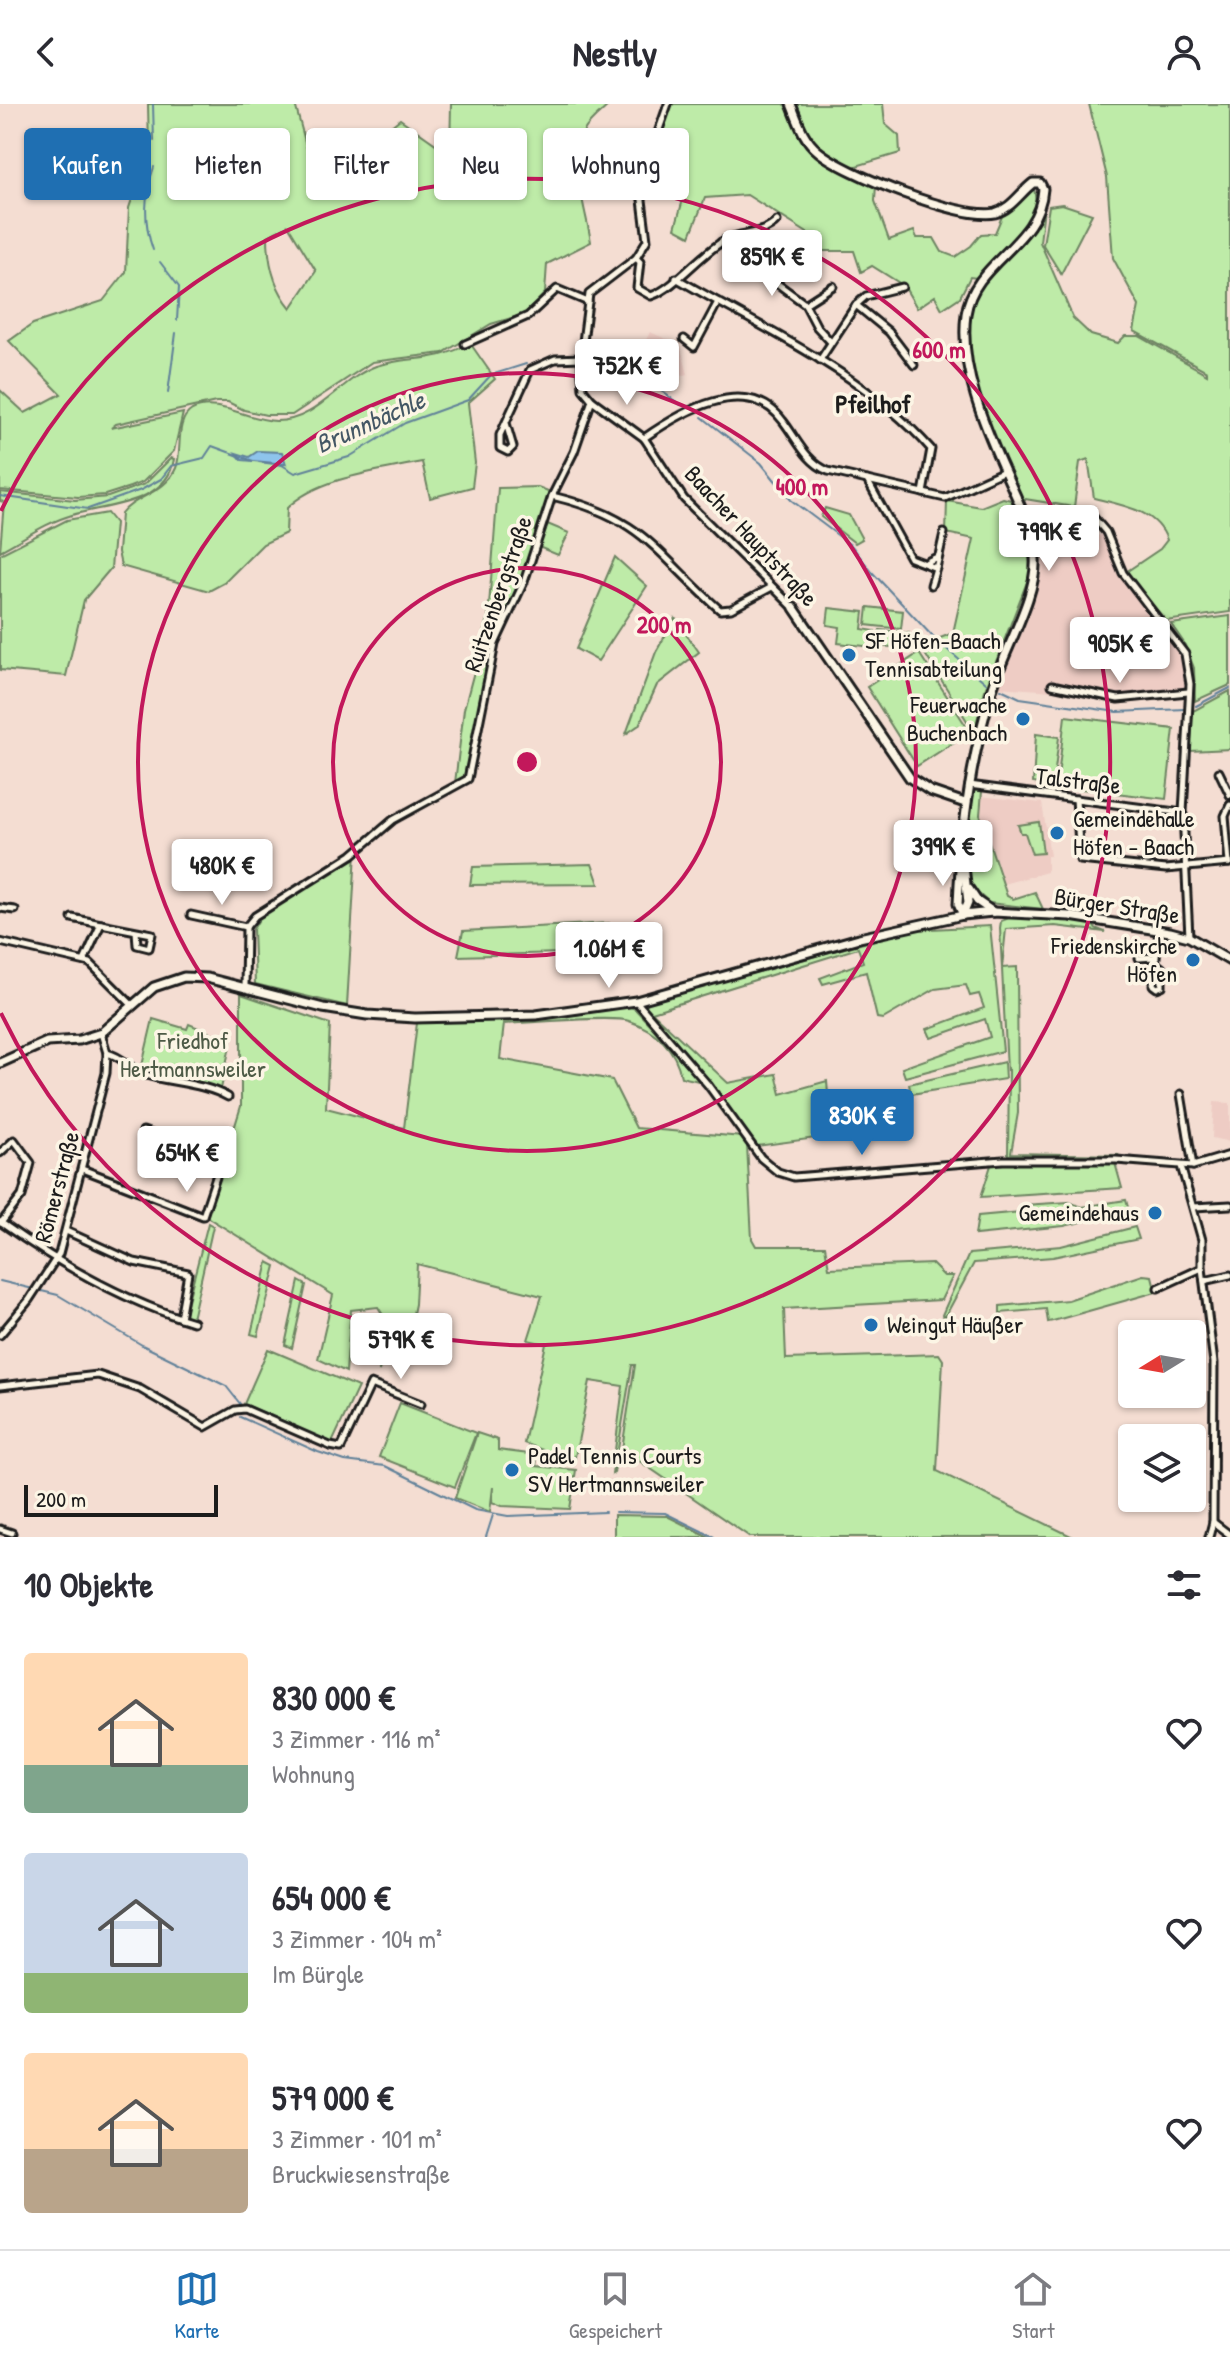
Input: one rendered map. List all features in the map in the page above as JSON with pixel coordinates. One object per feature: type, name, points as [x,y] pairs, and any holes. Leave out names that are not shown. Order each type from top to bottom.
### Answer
[{"type":"street","points":[[592,400],[583,389],[581,358],[591,290],[636,258],[647,234],[640,184],[668,104]]},
{"type":"street","points":[[791,104],[805,137],[824,156],[888,186],[956,210],[984,214],[998,212],[1033,183],[1042,185],[1041,204],[1032,224],[980,280],[972,292],[966,317],[973,386],[1026,521],[1035,559],[1034,573],[996,676],[974,777],[968,785],[958,904],[963,915]]},
{"type":"street","points":[[636,258],[640,262],[637,288],[643,294],[656,294],[721,242],[764,231],[777,221]]},
{"type":"street","points":[[721,242],[805,304],[817,327],[830,341]]},
{"type":"street","points":[[676,278],[820,360],[874,397],[931,449],[923,493]]},
{"type":"street","points":[[805,304],[833,286]]},
{"type":"street","points":[[820,360],[830,341],[866,296],[902,287]]},
{"type":"street","points":[[465,344],[528,316],[557,289],[588,302]]},
{"type":"street","points":[[684,339],[694,347],[718,302]]},
{"type":"street","points":[[856,305],[889,332],[914,365]]},
{"type":"street","points":[[506,423],[513,447],[508,452],[502,451],[499,442],[506,423],[525,377],[536,365],[564,357],[581,358]]},
{"type":"street","points":[[644,438],[695,407],[747,399],[778,414],[816,466],[945,498],[1004,471]]},
{"type":"street","name":"Baacher Hauptstraße","points":[[592,400],[644,438],[684,499],[794,608],[910,778],[930,791],[965,803]]},
{"type":"street","name":"Ruitzenbergstraße","points":[[246,927],[255,916],[352,855],[393,820],[468,779],[495,644],[524,582],[552,496],[574,452],[592,400]]},
{"type":"street","points":[[867,480],[905,552],[919,564],[939,556]]},
{"type":"street","points":[[552,496],[597,508],[631,525],[720,610],[731,609],[772,587]]},
{"type":"street","points":[[1026,521],[1061,512],[1083,513],[1099,523],[1123,573],[1185,654],[1190,672],[1183,813],[1189,937]]},
{"type":"street","points":[[931,585],[944,533]]},
{"type":"street","points":[[927,562],[929,568],[936,568]]},
{"type":"street","points":[[1052,685],[1118,699],[1188,692]]},
{"type":"street","points":[[1219,772],[1230,795]]},
{"type":"street","name":"Talstraße","points":[[968,785],[1183,813]]},
{"type":"street","points":[[1076,799],[1080,860],[1166,869],[1230,863],[1225,816],[1230,805]]},
{"type":"street","points":[[962,855],[968,903],[963,915]]},
{"type":"street","points":[[965,876],[977,901],[993,912]]},
{"type":"street","points":[[0,908],[15,910]]},
{"type":"street","name":"Bürger Straße","points":[[101,1033],[154,987],[184,977],[245,987],[333,1010],[412,1018],[536,1015],[636,1001],[831,945],[963,915],[993,912],[1070,916],[1159,930],[1189,937],[1230,961]]},
{"type":"street","points":[[191,915],[246,927],[245,987]]},
{"type":"street","points":[[72,918],[136,931]]},
{"type":"street","points":[[84,961],[101,924]]},
{"type":"street","points":[[1139,958],[1154,959],[1162,968],[1162,986],[1157,988],[1153,985],[1154,959],[1159,930]]},
{"type":"street","points":[[0,942],[84,961],[132,1005]]},
{"type":"street","points":[[636,1001],[708,1085],[761,1158],[784,1174],[803,1177],[1003,1160],[1154,1162],[1193,1166],[1230,1155]]},
{"type":"street","points":[[0,1063],[47,1042],[79,1040],[101,1033]]},
{"type":"street","name":"Römerstraße","points":[[0,1335],[55,1261],[66,1231],[106,1073],[107,1053],[101,1033]]},
{"type":"street","points":[[107,1053],[124,1059],[142,1074],[216,1090],[228,1097]]},
{"type":"street","points":[[1181,1094],[1193,1166]]},
{"type":"street","points":[[82,1169],[203,1216],[222,1159],[143,1131]]},
{"type":"street","points":[[0,1153],[14,1140],[31,1163],[22,1196],[1,1223],[55,1261],[193,1322]]},
{"type":"street","points":[[1181,1166],[1202,1240],[1203,1281],[1214,1363],[1213,1522],[1209,1537]]},
{"type":"street","points":[[1194,1207],[1230,1205]]},
{"type":"street","points":[[66,1231],[134,1262],[188,1273],[180,1318]]},
{"type":"street","points":[[1158,1288],[1202,1268]]},
{"type":"street","points":[[1203,1281],[1230,1275]]},
{"type":"street","points":[[0,1386],[98,1375],[140,1389],[205,1427],[235,1410],[245,1409],[341,1448],[371,1384],[421,1404]]},
{"type":"street","points":[[1213,1522],[1230,1535]]},
{"type":"street","points":[[0,1529],[12,1533]]},
{"type":"shaded area","points":[[650,332],[680,345],[688,374],[679,376],[680,381],[660,383],[633,365]]},
{"type":"shaded area","points":[[1103,534],[1133,582],[1184,643],[1194,668],[1195,686],[1117,696],[999,687],[1042,572],[1043,559],[1048,552]]},
{"type":"shaded area","points":[[980,796],[1042,803],[1050,856],[1047,856],[1047,872],[1003,884],[980,815]]},
{"type":"shaded area","points":[[1214,1102],[1230,1103],[1230,1142],[1212,1138]]},
{"type":"green space","points":[[148,104],[295,104],[306,145],[306,200],[418,200],[418,132],[434,143],[434,200],[527,200],[527,128],[451,128],[451,104],[610,104],[586,128],[543,128],[543,200],[583,200],[591,242],[547,264],[545,293],[525,314],[491,324],[443,353],[372,362],[292,415],[266,415],[228,402],[216,402],[116,424],[111,428],[183,413],[174,451],[143,482],[130,487],[105,495],[78,497],[0,490],[0,390],[25,413],[61,394],[9,341],[33,324],[103,301],[126,272],[132,200],[151,200]],"holes":[[[288,225],[316,271],[291,308],[273,274],[268,236]]]},
{"type":"green space","points":[[672,104],[788,104],[811,147],[831,163],[876,184],[875,201],[889,240],[914,231],[917,238],[934,238],[942,252],[955,257],[981,234],[995,233],[1003,214],[1015,207],[1033,186],[1033,212],[1008,247],[977,278],[970,277],[960,297],[942,309],[935,296],[917,308],[904,286],[872,266],[861,272],[854,251],[822,251],[820,241],[747,195],[705,198],[690,236],[675,228],[683,200],[689,200],[689,128],[663,128]]},
{"type":"green space","points":[[794,104],[883,104],[885,124],[899,136],[900,153],[853,167],[816,143],[804,127]]},
{"type":"green space","points":[[1089,104],[1230,104],[1230,612],[1166,621],[1126,572],[1160,549],[1167,540],[1147,515],[1094,498],[1088,459],[1080,462],[1074,507],[1019,498],[986,421],[977,391],[970,362],[968,333],[972,307],[983,283],[1023,243],[1044,208],[1040,242],[1073,318],[1091,335],[1118,343],[1125,336],[1139,336],[1207,374],[1207,371],[1134,331],[1139,306],[1113,258],[1107,177]]},
{"type":"green space","points":[[400,119],[413,128],[389,128]]},
{"type":"green space","points":[[1062,204],[1092,214],[1061,274],[1043,245],[1049,206]]},
{"type":"green space","points":[[470,343],[495,379],[468,403],[475,463],[472,487],[430,498],[422,462],[332,482],[300,497],[287,508],[286,533],[263,544],[224,583],[209,591],[121,566],[118,552],[121,514],[171,477],[178,461],[183,421],[192,410],[212,406],[266,420],[291,419],[317,407],[351,380],[376,366],[433,357]]},
{"type":"green space","points":[[171,458],[174,459],[169,474],[160,486],[147,494],[63,518],[0,551],[4,502],[0,501],[0,492],[75,500],[108,497],[145,484]]},
{"type":"green space","points":[[538,487],[548,491],[548,497],[520,588],[492,643],[464,778],[455,783],[464,709],[488,619],[498,488]]},
{"type":"green space","points":[[1003,498],[1011,500],[1016,512],[1019,511],[1029,541],[1030,574],[985,690],[974,732],[920,646],[953,633],[974,539],[946,533],[947,501],[981,507]]},
{"type":"green space","points":[[825,508],[849,515],[862,539],[855,543],[821,517]]},
{"type":"green space","points":[[107,513],[115,523],[111,568],[84,600],[66,676],[0,670],[0,554],[67,520]]},
{"type":"green space","points":[[545,523],[569,533],[558,555],[536,546]]},
{"type":"green space","points":[[615,557],[647,586],[598,661],[576,649]]},
{"type":"green space","points":[[868,607],[903,611],[901,629],[866,625]]},
{"type":"green space","points":[[829,608],[864,612],[862,629],[875,631],[873,647],[838,643],[840,627],[827,625]]},
{"type":"green space","points":[[1230,616],[1230,685],[1195,701],[1194,668],[1184,643],[1171,624]]},
{"type":"green space","points":[[675,618],[699,652],[657,685],[639,725],[626,734],[656,652]]},
{"type":"green space","points":[[880,630],[909,633],[910,648],[876,646]]},
{"type":"green space","points":[[919,653],[970,732],[917,766],[867,687]]},
{"type":"green space","points":[[1230,691],[1230,749],[1190,751],[1193,711]]},
{"type":"green space","points":[[1065,716],[1174,729],[1166,799],[1057,786]]},
{"type":"green space","points":[[1036,734],[1059,737],[1053,786],[1033,783]]},
{"type":"green space","points":[[974,790],[982,791],[980,815],[1007,896],[1013,899],[1035,892],[1043,909],[989,903],[969,885],[966,848]]},
{"type":"green space","points":[[1039,822],[1043,853],[1032,854],[1025,833],[1021,833],[1018,825]]},
{"type":"green space","points":[[356,852],[347,1006],[255,984],[253,929],[258,921],[255,916]]},
{"type":"green space","points":[[592,864],[599,884],[470,885],[473,867]]},
{"type":"green space","points":[[1009,918],[1090,921],[1095,928],[1105,932],[1055,926],[1006,929],[1002,968],[1017,967],[1018,1113],[1011,1153],[1118,1155],[1117,1158],[1008,1155],[1009,1070],[1007,1070],[1000,928],[1001,921]]},
{"type":"green space","points":[[609,923],[614,947],[561,953],[458,956],[463,931]]},
{"type":"green space","points":[[990,926],[1003,1051],[905,1077],[902,1068],[990,1037],[985,1019],[931,1038],[927,1029],[984,1008],[979,994],[970,996],[966,985],[935,989],[883,1019],[877,1018],[866,972],[823,984],[820,978],[863,962],[858,948],[652,1012],[728,1083],[776,1074],[781,1094],[827,1081],[831,1136],[757,1146],[688,1055],[644,1009],[648,1002],[911,930]]},
{"type":"green space","points":[[241,994],[330,1024],[326,1108],[404,1128],[417,1023],[574,1015],[629,1006],[635,1009],[703,1082],[681,1077],[675,1058],[656,1035],[620,1019],[504,1024],[500,1059],[612,1080],[636,1128],[743,1137],[747,1145],[752,1239],[756,1246],[825,1246],[829,1268],[932,1264],[944,1276],[953,1276],[941,1300],[784,1309],[786,1359],[939,1354],[943,1360],[937,1471],[1073,1537],[750,1537],[622,1449],[635,1365],[632,1365],[614,1473],[623,1386],[590,1381],[574,1462],[524,1443],[546,1344],[528,1340],[542,1296],[417,1264],[415,1304],[407,1342],[386,1337],[379,1371],[383,1315],[378,1307],[351,1310],[346,1372],[318,1359],[333,1295],[207,1217],[241,1106]]},
{"type":"green space","name":"Friedhof Hertmannsweiler","points":[[153,1019],[187,1029],[189,1024],[231,1041],[221,1089],[141,1070]]},
{"type":"green space","points":[[1004,1062],[1005,1079],[911,1094],[909,1084]]},
{"type":"green space","points":[[992,1162],[1115,1163],[1122,1188],[981,1197]]},
{"type":"green space","points":[[1126,1200],[1129,1211],[1064,1226],[975,1235],[978,1216],[1021,1212],[1024,1205],[1069,1202],[1082,1207]]},
{"type":"green space","points":[[208,1223],[213,1226],[192,1319],[184,1316]]},
{"type":"green space","points":[[1135,1227],[1139,1239],[1053,1257],[974,1263],[945,1317],[942,1315],[969,1254],[1061,1246]]},
{"type":"green space","points":[[268,1262],[276,1266],[258,1336],[251,1334]]},
{"type":"green space","points":[[1143,1275],[1152,1276],[1156,1292],[1048,1322],[1046,1309],[1000,1313],[1000,1306],[1068,1300]]},
{"type":"green space","points":[[299,1281],[306,1285],[292,1348],[285,1345]]},
{"type":"green space","points":[[268,1349],[358,1387],[332,1443],[244,1404]]},
{"type":"green space","points":[[400,1403],[476,1433],[455,1487],[379,1457]]},
{"type":"green space","points":[[477,1433],[498,1440],[498,1450],[537,1455],[536,1466],[576,1470],[570,1509],[502,1506],[492,1502],[493,1487],[490,1512],[455,1498]]},
{"type":"green space","points":[[614,1515],[667,1516],[709,1537],[614,1537]]},
{"type":"water","points":[[258,451],[282,452],[286,464],[242,460],[236,453],[249,457]]},
{"type":"waterway","points":[[153,104],[154,141]]},
{"type":"waterway","points":[[153,250],[146,208],[154,167]]},
{"type":"waterway","points":[[160,262],[179,287],[177,320]]},
{"type":"waterway","points":[[168,393],[176,333]]},
{"type":"waterway","name":"Brunnbächle","points":[[259,462],[282,465],[295,473],[349,457],[405,423],[468,400],[491,375],[526,364]]},
{"type":"waterway","name":"Brunnbächle","points":[[623,364],[681,405]]},
{"type":"waterway","name":"Brunnbächle","points":[[702,417],[761,463],[791,500],[852,546],[933,637],[986,683]]},
{"type":"waterway","name":"Brunnbächle","points":[[0,496],[88,509],[141,490],[161,479],[171,466],[204,458],[212,446],[253,461]]},
{"type":"waterway","name":"Brunnbächle","points":[[1196,706],[1230,688]]},
{"type":"waterway","name":"Brunnbächle","points":[[1001,689],[1020,698],[1117,712],[1185,709]]},
{"type":"waterway","points":[[0,1281],[58,1295],[142,1345],[226,1386],[241,1405]]},
{"type":"waterway","points":[[240,1417],[318,1452],[345,1461],[385,1466],[475,1510],[508,1516],[605,1512]]},
{"type":"waterway","points":[[615,1512],[665,1513],[714,1537]]},
{"type":"waterway","points":[[486,1537],[493,1515]]},
{"type":"place","name":"SF Höfen-Baach Tennisabteilung","points":[[849,655]]},
{"type":"place","name":"Feuerwache Buchenbach","points":[[1023,719]]},
{"type":"place","name":"Gemeindehalle Höfen - Baach","points":[[1057,833]]},
{"type":"place","name":"Friedenskirche Höfen","points":[[1193,960]]},
{"type":"place","name":"Gemeindehaus","points":[[1155,1213]]},
{"type":"place","name":"Weingut Häußer","points":[[871,1325]]},
{"type":"place","name":"Padel Tennis Courts SV Hertmannsweiler","points":[[512,1470]]},
{"type":"district","name":"Pfeilhof","points":[[873,404]]}]
